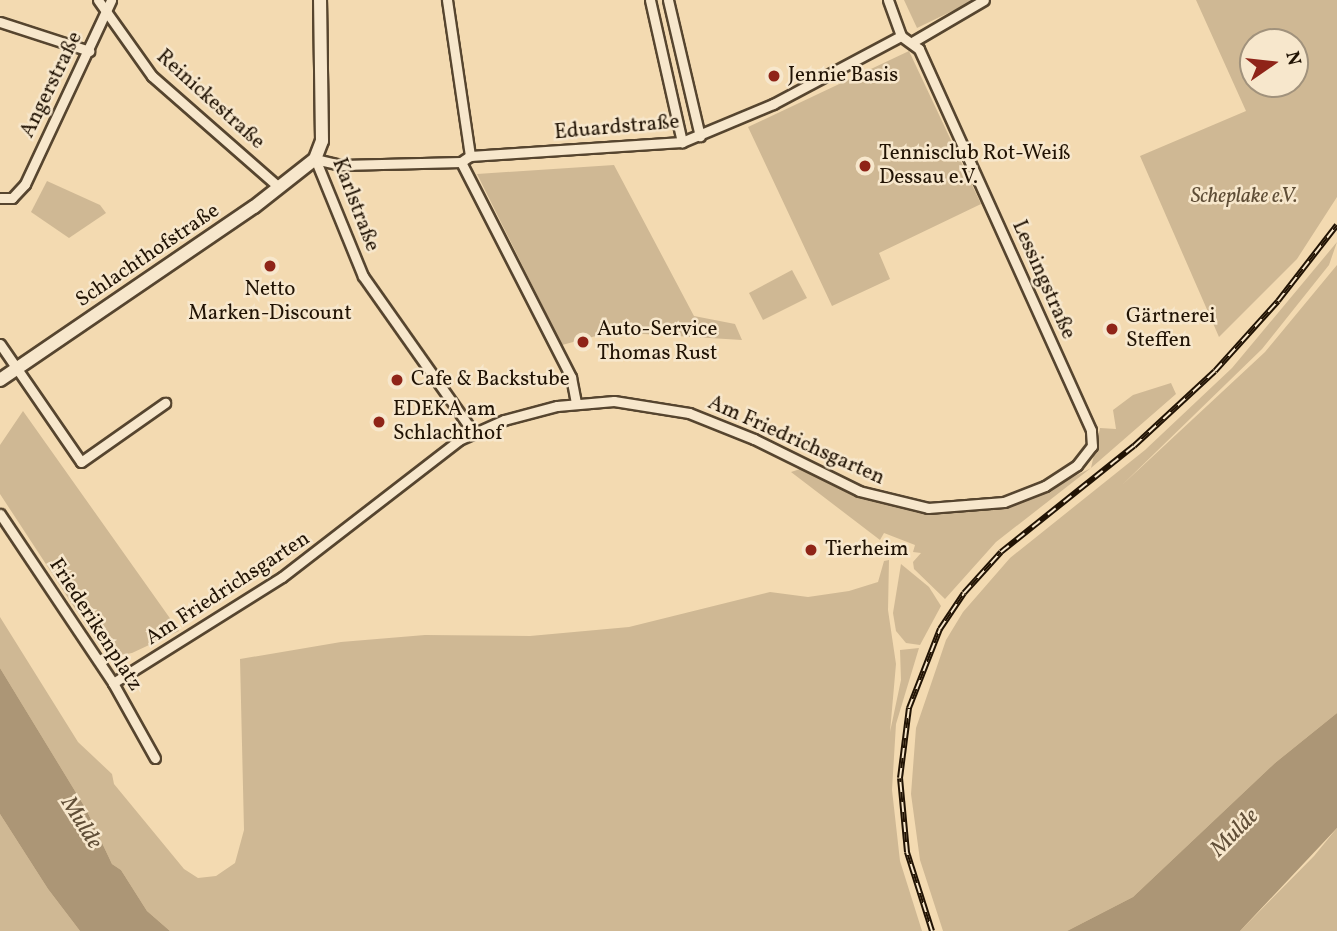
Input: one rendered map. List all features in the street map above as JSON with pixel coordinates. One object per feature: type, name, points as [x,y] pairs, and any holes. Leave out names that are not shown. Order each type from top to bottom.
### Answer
[{"type":"main road","name":"Karlstraße","points":[[315,159],[322,141],[320,0]]},
{"type":"main road","name":"Schlachthofstraße","points":[[0,380],[279,187],[315,159]]},
{"type":"street","name":"Reinickestraße","points":[[98,0],[152,76],[279,187]]},
{"type":"street","name":"Angerstraße","points":[[0,198],[12,198],[25,184],[111,0]]},
{"type":"street","points":[[447,0],[470,156]]},
{"type":"street","points":[[650,0],[682,142]]},
{"type":"street","points":[[668,0],[700,136]]},
{"type":"street","points":[[888,0],[901,36],[914,41],[984,0]]},
{"type":"street","points":[[0,23],[89,51]]},
{"type":"street","name":"Eduardstraße","points":[[461,162],[470,156],[682,142],[773,104],[901,36]]},
{"type":"street","name":"Lessingstraße","points":[[914,41],[1091,429]]},
{"type":"street","points":[[315,159],[342,165],[461,162],[571,377],[576,402]]},
{"type":"street","name":"Karlstraße","points":[[315,159],[363,276],[473,432]]},
{"type":"street","points":[[0,344],[81,462],[165,403]]},
{"type":"street","name":"Am Friedrichsgarten","points":[[114,683],[282,578],[437,455],[473,432],[520,415],[576,402],[629,402],[705,417],[859,491],[936,509],[987,506],[1045,485],[1084,459],[1092,443],[1091,429]]},
{"type":"street","name":"Friederikenplatz","points":[[0,514],[114,683],[155,758]]},
{"type":"green space","points":[[904,0],[975,0],[917,28]]},
{"type":"green space","name":"Scheplake e.V.","points":[[1196,0],[1337,0],[1337,197],[1297,259],[1219,337],[1140,156],[1246,111],[1240,98],[1309,98],[1309,28],[1239,28],[1239,95]]},
{"type":"green space","name":"Tennisclub Rot-Weiß Dessau e.V.","points":[[909,51],[981,204],[879,253],[890,279],[832,306],[748,127]]},
{"type":"green space","points":[[614,165],[694,316],[735,324],[742,340],[611,332],[562,345],[477,174]]},
{"type":"green space","points":[[47,181],[100,205],[106,213],[69,238],[31,212]]},
{"type":"green space","points":[[1337,242],[1329,265],[1262,349],[1122,485],[1265,352],[1337,265],[1337,713],[1275,763],[1133,897],[1067,931],[943,931],[920,860],[911,794],[916,728],[946,640],[963,612],[1010,558],[1145,450],[1232,368]]},
{"type":"green space","points":[[792,270],[807,298],[763,320],[749,293]]},
{"type":"green space","points":[[1171,383],[1176,394],[1091,468],[1100,428],[1116,429],[1113,410],[1133,395]]},
{"type":"green space","points":[[23,411],[179,631],[132,653],[121,655],[105,643],[99,645],[0,494],[0,445]]},
{"type":"green space","points":[[1091,468],[996,542],[945,599],[914,569],[913,562],[921,553],[913,552],[915,545],[884,533],[880,540],[791,472],[800,469],[859,496],[918,513],[992,510],[1042,493]]},
{"type":"green space","points":[[889,560],[888,610],[896,664],[890,732],[901,680],[900,650],[919,648],[896,724],[892,790],[900,861],[922,931],[170,931],[147,911],[121,870],[112,864],[86,809],[0,668],[0,617],[78,742],[112,774],[114,784],[184,869],[198,878],[216,876],[235,863],[244,830],[240,659],[341,642],[425,635],[530,636],[629,627],[770,592],[808,597],[849,591],[878,582],[884,561]]},
{"type":"green space","points":[[901,564],[929,587],[941,606],[920,645],[906,643],[896,631],[893,613]]},
{"type":"green space","points":[[0,814],[48,889],[80,931],[0,931]]},
{"type":"green space","points":[[1337,828],[1337,931],[1240,931],[1314,856]]},
{"type":"water","name":"Mulde","points":[[0,668],[86,809],[112,864],[121,870],[147,911],[170,931],[80,931],[48,889],[0,814]]},
{"type":"water","name":"Mulde","points":[[1337,713],[1337,828],[1240,931],[1067,931],[1133,897],[1275,763]]},
{"type":"railway","points":[[932,931],[907,852],[900,778],[909,708],[940,629],[964,593],[1001,552],[1134,446],[1215,371],[1278,301],[1337,225]]},
{"type":"place","name":"Jennie Basis","points":[[774,76]]},
{"type":"place","name":"Tennisclub Rot-Weiß Dessau e.V.","points":[[865,166]]},
{"type":"place","name":"Netto Marken-Discount","points":[[270,266]]},
{"type":"place","name":"Gärtnerei Steffen","points":[[1112,329]]},
{"type":"place","name":"Auto-Service Thomas Rust","points":[[583,342]]},
{"type":"place","name":"Cafe & Backstube","points":[[397,380]]},
{"type":"place","name":"EDEKA am Schlachthof","points":[[379,422]]},
{"type":"place","name":"Tierheim","points":[[811,550]]}]
